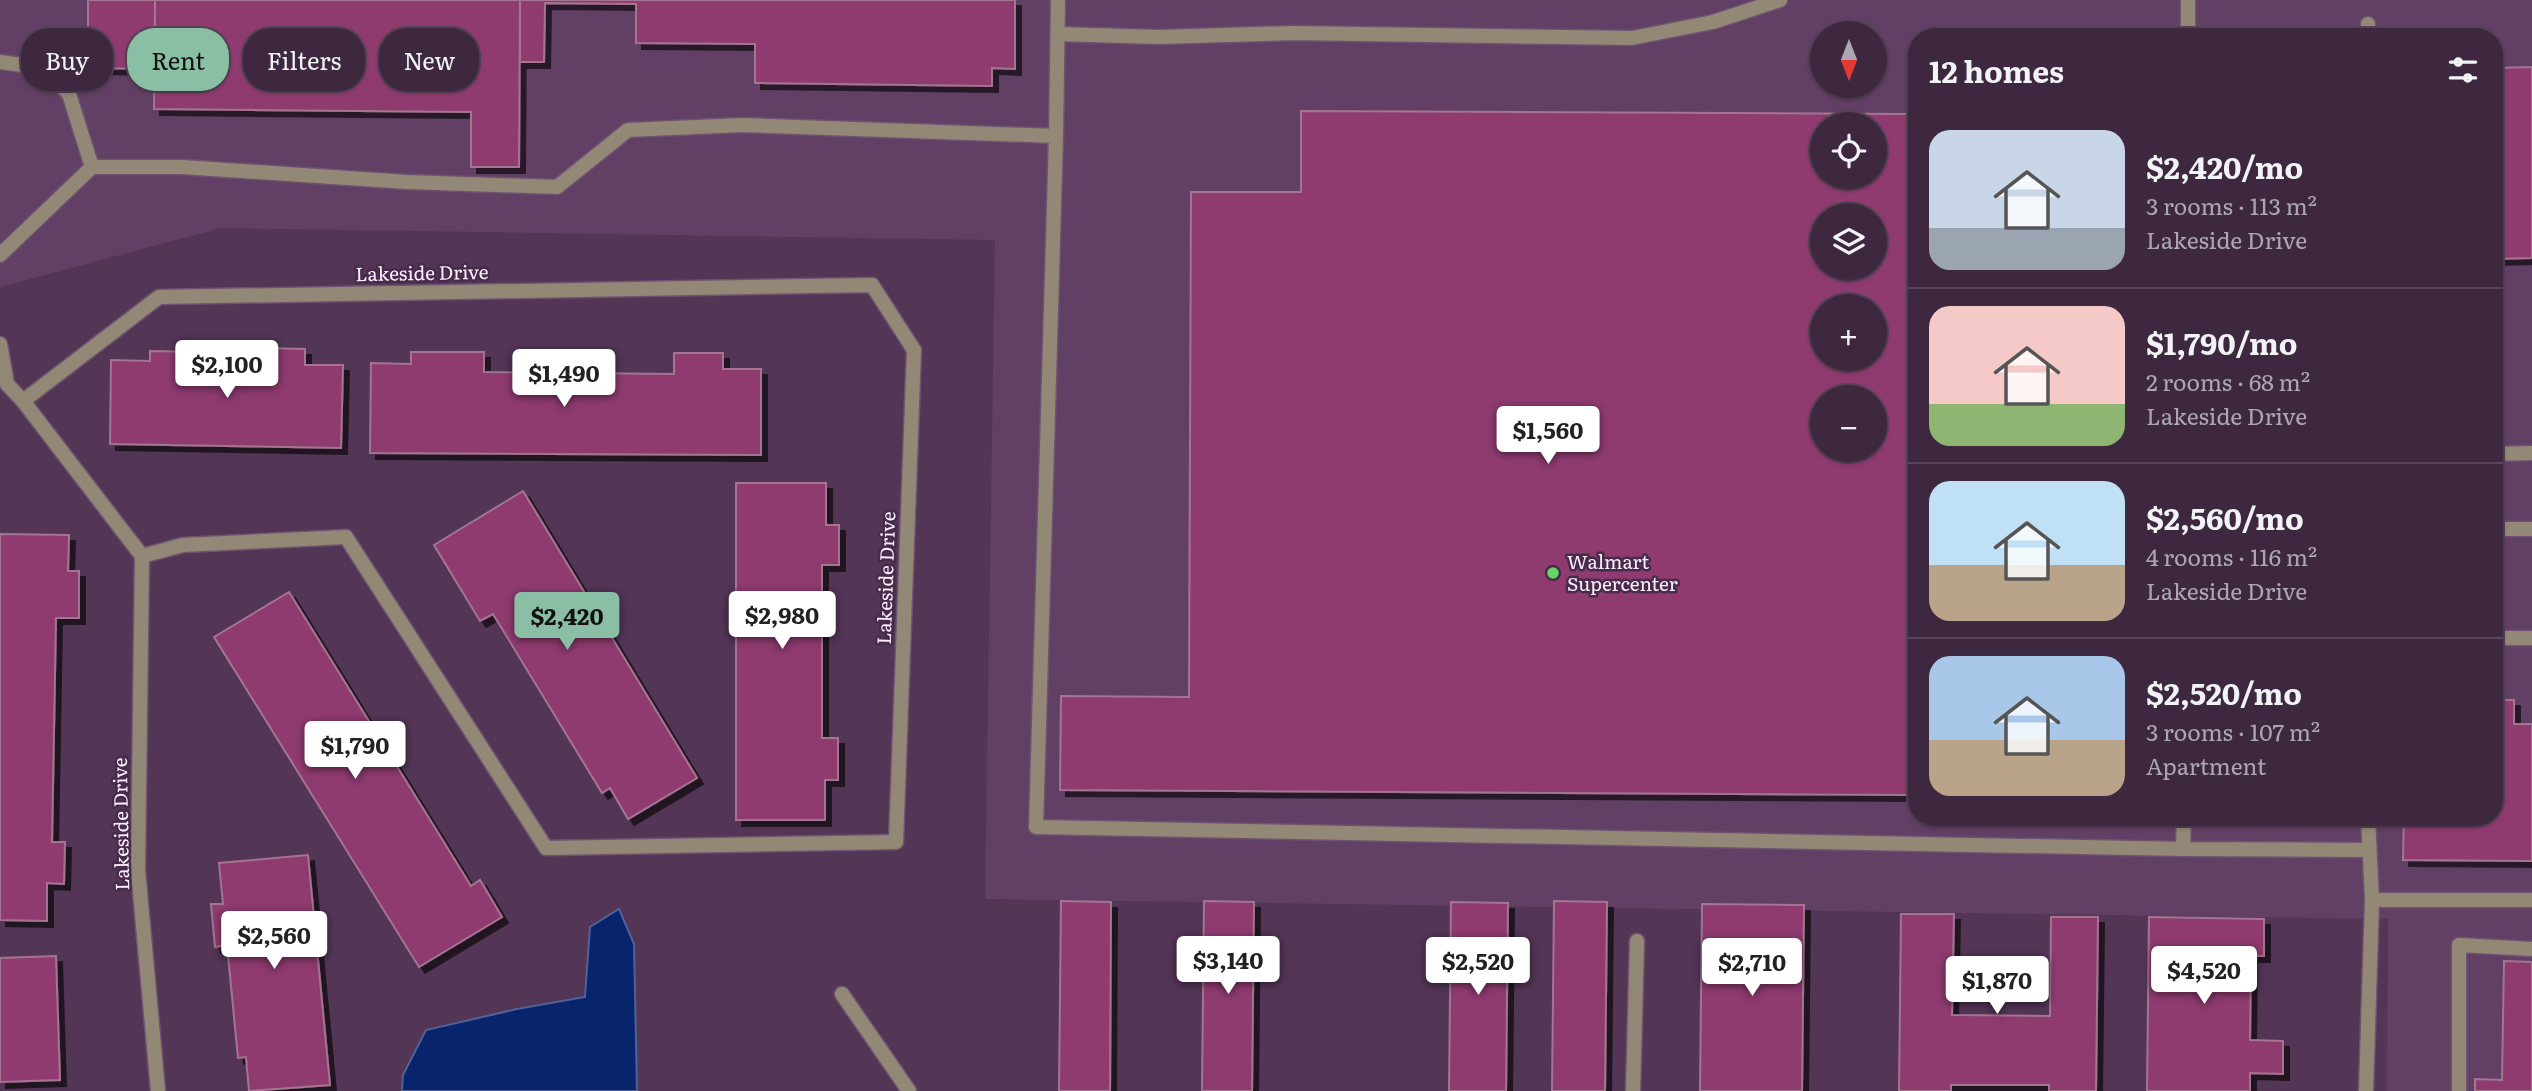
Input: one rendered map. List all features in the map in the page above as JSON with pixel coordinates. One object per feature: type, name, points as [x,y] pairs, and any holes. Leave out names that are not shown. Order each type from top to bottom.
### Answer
[{"type":"street","points":[[1058,0],[1036,827],[2183,849],[2368,850]]},
{"type":"street","points":[[1058,34],[1158,37],[1293,33],[1632,38],[1713,22],[1780,0]]},
{"type":"street","points":[[2188,0],[2188,28]]},
{"type":"street","points":[[0,62],[44,68],[69,94],[92,167]]},
{"type":"street","points":[[0,256],[92,167],[182,167],[407,182],[557,187],[628,130],[742,125],[1056,136]]},
{"type":"street","name":"Lakeside Drive","points":[[23,401],[159,297],[872,285],[914,350],[896,842],[546,848],[346,537],[183,545],[142,555],[138,870],[158,1091]]},
{"type":"street","points":[[0,344],[4,383],[23,401],[142,555]]},
{"type":"street","points":[[2503,454],[2532,453]]},
{"type":"street","points":[[2503,529],[2532,529]]},
{"type":"street","points":[[2503,638],[2532,638]]},
{"type":"street","points":[[2183,849],[2184,826]]},
{"type":"street","points":[[2366,1091],[2372,900],[2368,826]]},
{"type":"street","points":[[2372,900],[2532,900]]},
{"type":"street","points":[[1633,1091],[1637,941]]},
{"type":"street","points":[[2459,1091],[2459,945],[2532,949]]},
{"type":"street","points":[[842,994],[909,1091]]},
{"type":"shaded area","points":[[0,0],[2532,0],[2532,1091],[2387,1091],[2388,919],[985,899],[995,240],[221,228],[0,287]]},
{"type":"shaded area","points":[[619,909],[634,944],[637,1091],[402,1091],[403,1075],[426,1030],[585,997],[590,927]]},
{"type":"building","points":[[88,0],[155,0],[155,28],[127,28],[127,69],[113,68],[113,28],[88,28]]},
{"type":"building","points":[[155,0],[520,0],[519,167],[471,167],[471,112],[154,109],[154,91],[229,91],[229,28],[155,28]]},
{"type":"building","points":[[520,0],[1015,0],[1015,69],[992,68],[992,86],[755,83],[755,44],[636,43],[636,4],[545,3],[544,62],[520,62]]},
{"type":"building","points":[[2532,67],[2532,258],[2503,259],[2503,68]]},
{"type":"building","name":"Walmart Supercenter","points":[[1301,111],[1810,114],[1810,189],[1887,189],[1887,114],[1907,114],[1908,795],[1060,790],[1061,696],[1189,697],[1191,192],[1301,192]]},
{"type":"building","points":[[261,348],[305,349],[305,365],[343,365],[341,448],[110,444],[111,360],[150,361],[150,351],[261,353]]},
{"type":"building","points":[[411,352],[484,352],[484,372],[674,374],[674,353],[723,353],[723,369],[761,369],[761,455],[370,453],[371,363],[411,364]]},
{"type":"building","points":[[736,483],[826,483],[826,525],[839,525],[839,565],[822,565],[822,738],[838,738],[838,780],[825,780],[825,820],[736,820]]},
{"type":"building","points":[[523,491],[697,778],[628,819],[610,788],[602,793],[493,614],[480,621],[434,545]]},
{"type":"building","points":[[0,534],[69,535],[68,571],[79,571],[79,618],[56,618],[52,842],[65,842],[64,884],[47,883],[47,921],[0,920]]},
{"type":"building","points":[[289,592],[471,886],[480,880],[502,917],[419,967],[214,637]]},
{"type":"building","points":[[2503,700],[2514,700],[2514,724],[2532,724],[2532,861],[2403,860],[2404,826],[2503,826]]},
{"type":"building","points":[[308,855],[330,1085],[249,1091],[246,1057],[238,1058],[227,945],[215,947],[211,904],[223,904],[219,863]]},
{"type":"building","points":[[1061,901],[1111,902],[1110,1091],[1059,1091]]},
{"type":"building","points":[[1204,901],[1254,902],[1252,1091],[1202,1091]]},
{"type":"building","points":[[1554,901],[1607,902],[1605,1091],[1552,1091]]},
{"type":"building","points":[[1451,902],[1508,903],[1506,1091],[1449,1091]]},
{"type":"building","points":[[1702,904],[1804,905],[1802,1091],[1700,1091]]},
{"type":"building","points":[[1901,914],[1954,914],[1952,1015],[2050,1016],[2051,917],[2098,917],[2096,1091],[2049,1091],[2049,1085],[1951,1085],[1951,1091],[1899,1091]]},
{"type":"building","points":[[2149,917],[2264,919],[2264,956],[2251,956],[2250,1040],[2283,1041],[2283,1074],[2250,1073],[2250,1091],[2147,1091]]},
{"type":"building","points":[[56,956],[60,1080],[0,1082],[0,958]]},
{"type":"building","points":[[2504,961],[2532,962],[2532,1091],[2475,1091],[2475,1079],[2502,1080]]},
{"type":"place","name":"Walmart Supercenter","points":[[1553,573]]}]
